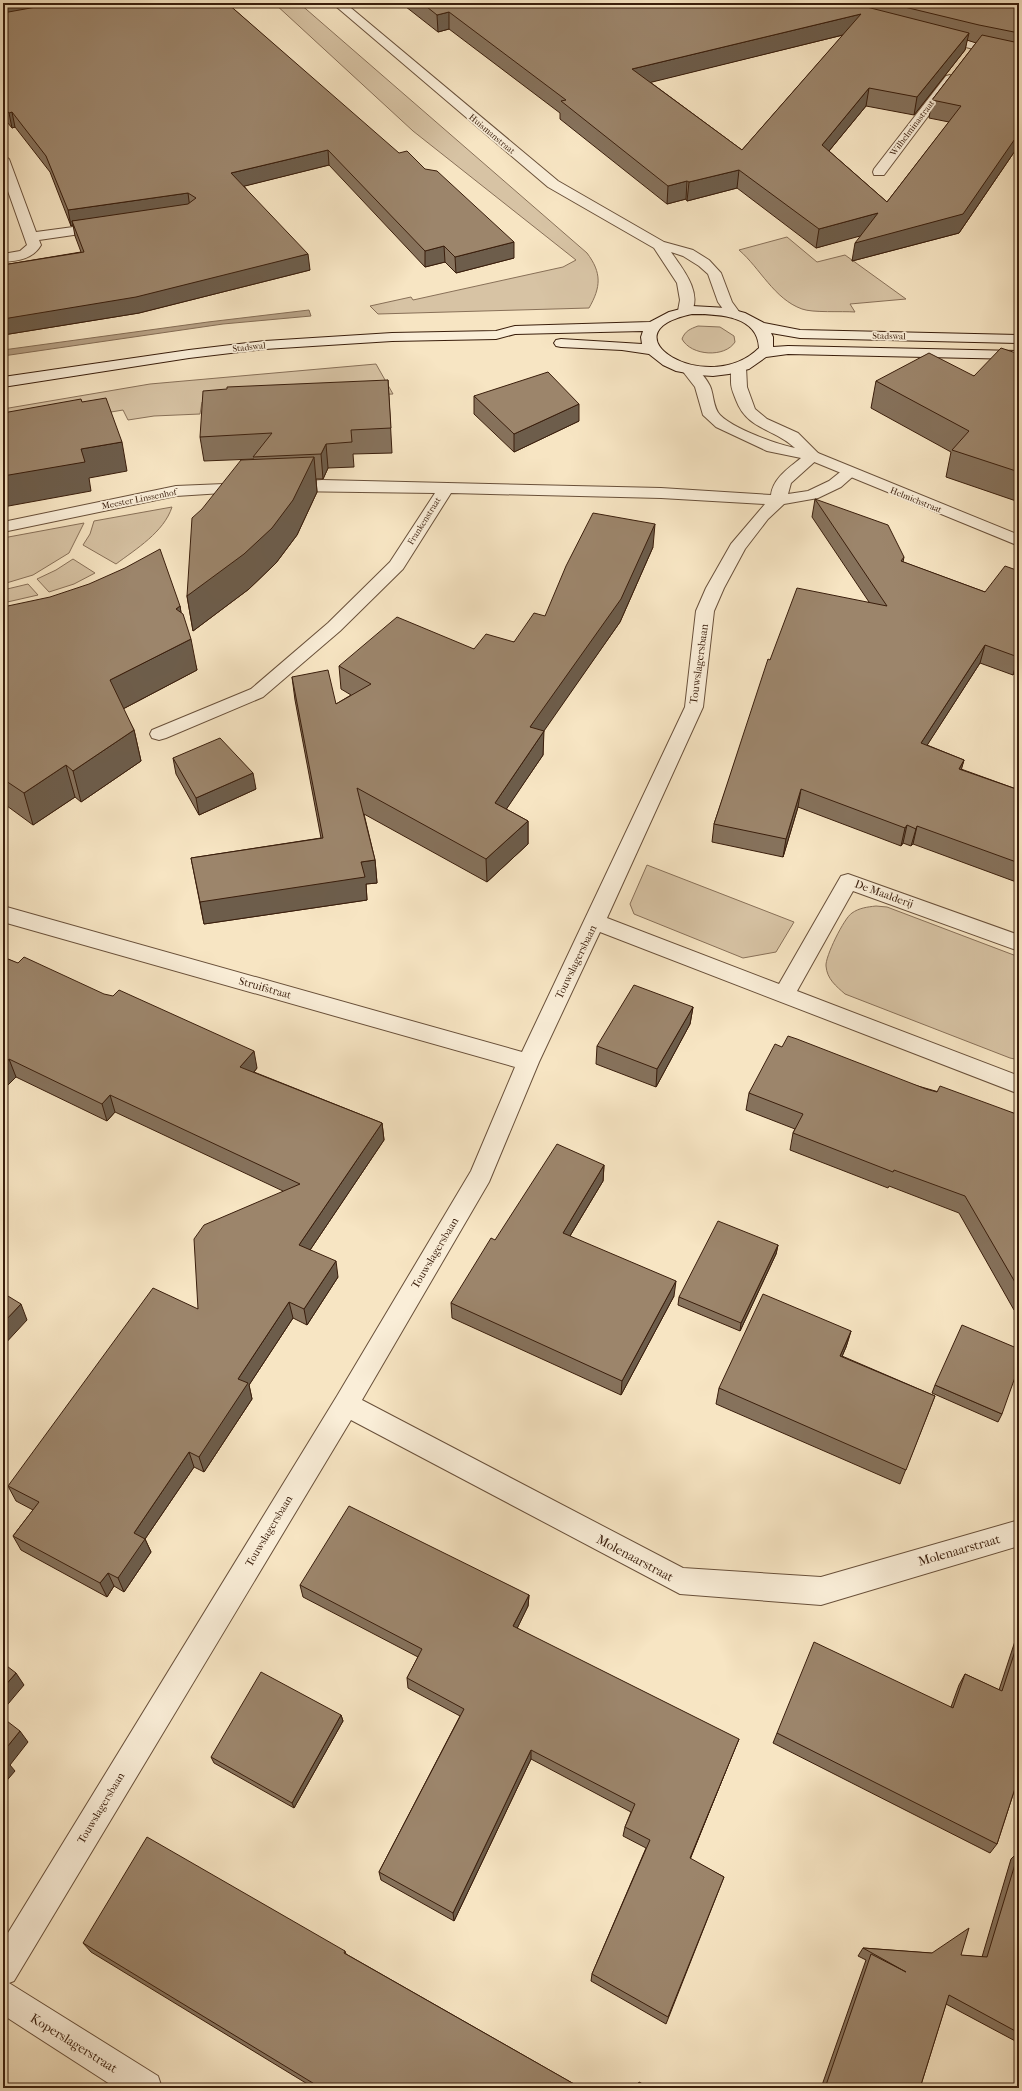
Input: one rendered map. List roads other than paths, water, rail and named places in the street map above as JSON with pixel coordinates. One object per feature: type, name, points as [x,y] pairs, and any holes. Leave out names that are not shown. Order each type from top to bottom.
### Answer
[{"type":"street","name":"Huismanstraat","points":[[338,3],[553,184],[659,245],[688,253],[710,268],[716,277],[725,302],[732,313]]},
{"type":"street","points":[[928,35],[1019,56]]},
{"type":"street","points":[[965,60],[975,47]]},
{"type":"street","name":"Wilhelminastraat","points":[[879,172],[956,72]]},
{"type":"street","points":[[3,159],[34,245],[31,250],[20,255],[3,258]]},
{"type":"street","points":[[31,237],[115,225]]},
{"type":"street","name":"Huismanstraat","points":[[659,245],[682,277],[687,296],[685,311]]},
{"type":"street","points":[[713,310],[732,313],[748,319],[759,327],[766,335],[766,349],[754,361],[739,368],[714,371],[688,369],[667,361],[653,350],[649,338],[653,326],[667,317],[685,311],[713,310]]},
{"type":"street","name":"Stadswal","points":[[3,382],[189,354],[265,345],[392,337],[496,335],[515,330],[628,328],[653,326]]},
{"type":"street","name":"Stadswal","points":[[759,327],[800,334],[1019,339]]},
{"type":"street","name":"Stadswal","points":[[496,335],[515,341],[616,345],[653,350]]},
{"type":"street","name":"Stadswal","points":[[763,353],[788,350],[1019,355]]},
{"type":"street","name":"Helmichstraat","points":[[739,368],[739,387],[748,411],[762,422],[792,436],[813,456]]},
{"type":"street","name":"Helmichstraat","points":[[688,369],[702,386],[712,415],[721,424],[773,448],[813,456],[1019,541]]},
{"type":"street","points":[[813,456],[785,480],[780,488],[779,500],[812,495],[836,484],[850,472]]},
{"type":"street","name":"Meester Linssenhof","points":[[3,527],[176,491],[322,485],[445,489]]},
{"type":"street","name":"Frankenstraat","points":[[159,734],[257,693],[323,637],[397,565],[445,489],[661,493],[779,500]]},
{"type":"street","name":"Touwslagersbaan","points":[[3,1970],[346,1404],[481,1175],[528,1062],[595,922],[694,707],[705,611],[725,568],[737,548],[762,516],[779,500]]},
{"type":"street","name":"De Maalderij","points":[[784,995],[848,881],[1019,943]]},
{"type":"street","name":"Struifstraat","points":[[3,914],[528,1062]]},
{"type":"street","points":[[595,922],[1019,1085]]},
{"type":"street","name":"Molenaarstraat","points":[[346,1404],[680,1582],[821,1590],[1019,1533]]},
{"type":"street","name":"Koperslagerstraat","points":[[3,1997],[146,2088]]}]
